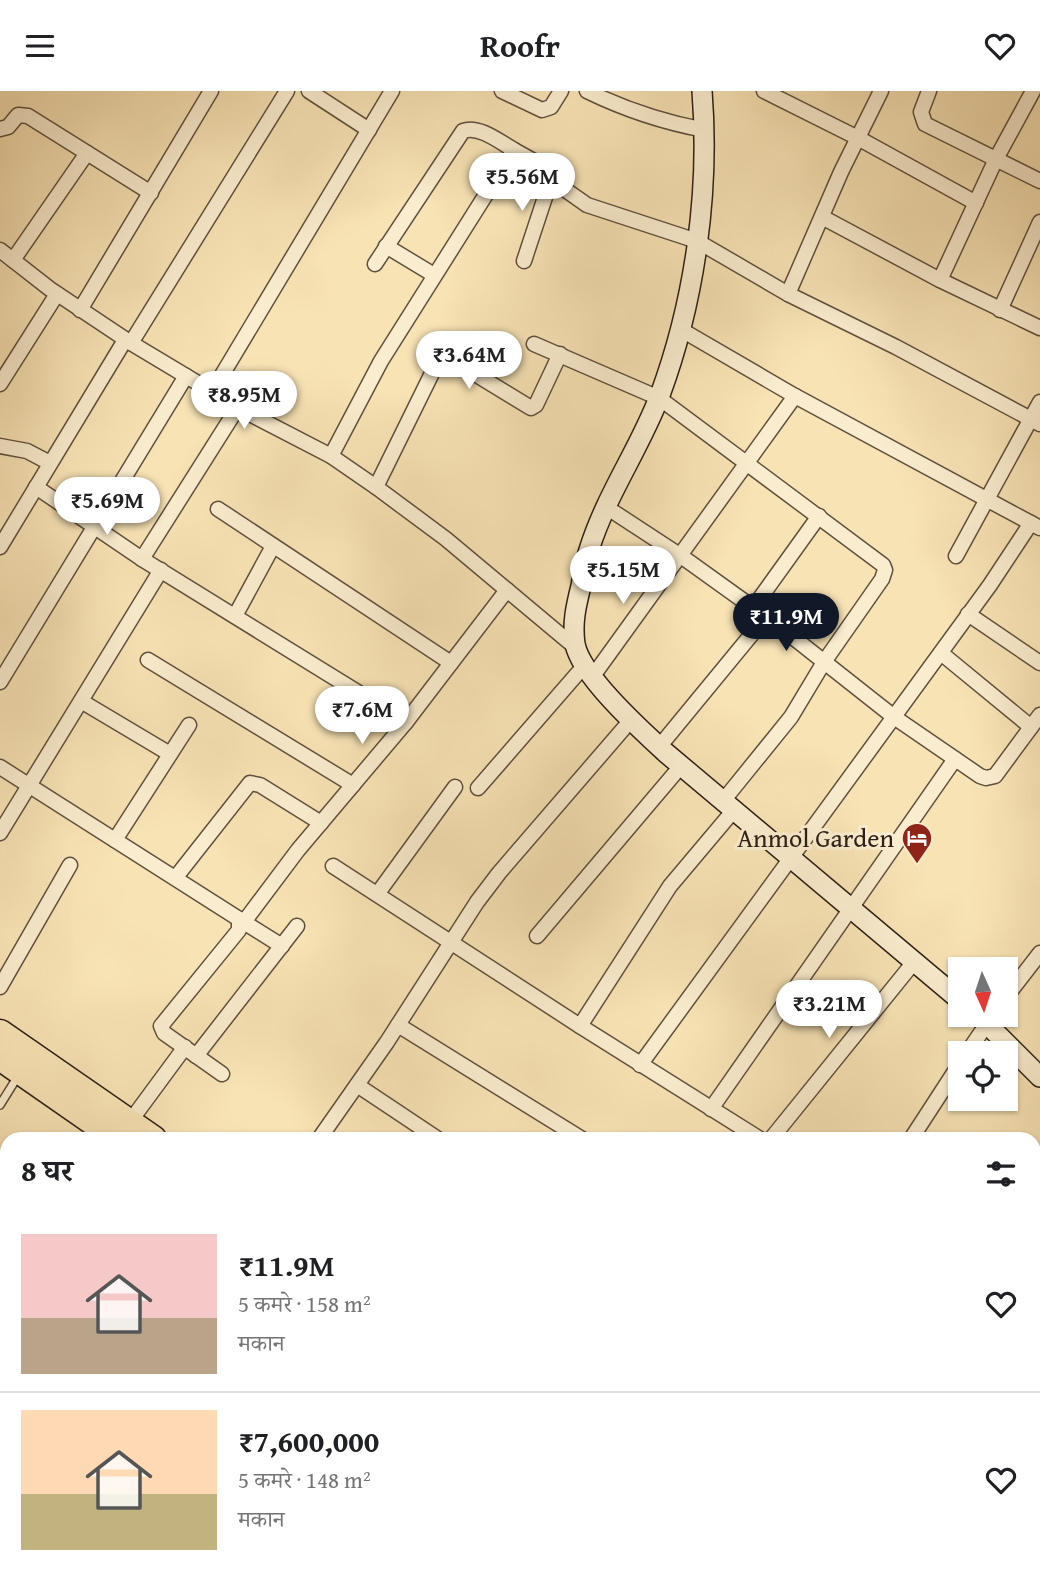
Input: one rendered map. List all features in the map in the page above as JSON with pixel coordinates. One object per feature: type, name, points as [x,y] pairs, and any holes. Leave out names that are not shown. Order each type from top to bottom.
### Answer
[{"type":"highway","points":[[0,1033],[124,1131]]},
{"type":"highway","points":[[11,1064],[124,1131]]},
{"type":"street","points":[[80,310],[211,91]]},
{"type":"street","points":[[0,547],[50,463],[287,91]]},
{"type":"street","points":[[309,91],[369,130]]},
{"type":"street","points":[[213,390],[392,91]]},
{"type":"street","points":[[502,91],[542,110],[551,107],[561,91]]},
{"type":"street","points":[[587,91],[622,109],[705,130]]},
{"type":"street","points":[[575,647],[573,622],[589,550],[606,507],[659,398],[680,329],[697,241],[705,130],[702,91]]},
{"type":"street","points":[[764,91],[858,138],[976,203]]},
{"type":"street","points":[[788,294],[881,91]]},
{"type":"street","points":[[929,91],[921,112],[925,124],[1040,181]]},
{"type":"street","points":[[940,279],[996,159],[1033,91]]},
{"type":"street","points":[[0,129],[8,127],[18,115],[24,115],[151,193]]},
{"type":"street","points":[[375,264],[463,131],[470,128],[541,165],[560,186],[587,205],[697,241],[788,294],[1036,421]]},
{"type":"street","points":[[331,456],[381,361],[514,150]]},
{"type":"street","points":[[13,260],[87,153]]},
{"type":"street","points":[[524,261],[552,176]]},
{"type":"street","points":[[822,217],[1000,310],[1040,328]]},
{"type":"street","points":[[1000,310],[1040,222]]},
{"type":"street","points":[[386,246],[433,275]]},
{"type":"street","points":[[0,250],[57,294],[128,342],[238,407],[331,456],[446,539],[575,647],[589,671],[631,720],[659,747],[948,990]]},
{"type":"street","points":[[0,384],[57,294]]},
{"type":"street","points":[[640,1065],[968,614],[1036,525],[795,396],[680,329]]},
{"type":"street","points":[[534,344],[659,398],[873,556],[883,565],[884,570],[882,579],[824,662],[791,717],[670,886],[580,1026]]},
{"type":"street","points":[[376,487],[440,357],[449,358],[531,408],[536,405],[560,354]]},
{"type":"street","points":[[0,682],[186,376]]},
{"type":"street","points":[[478,788],[589,671],[681,556],[795,396]]},
{"type":"street","points":[[956,556],[1036,421],[1040,402]]},
{"type":"street","points":[[142,559],[238,407]]},
{"type":"street","points":[[0,446],[27,451],[50,463]]},
{"type":"street","points":[[36,487],[142,559],[406,722]]},
{"type":"street","points":[[606,507],[760,612],[894,717],[980,776],[995,776],[1036,721],[940,653]]},
{"type":"street","points":[[218,509],[451,663]]},
{"type":"street","points":[[659,747],[760,612],[818,516]]},
{"type":"street","points":[[235,616],[273,546]]},
{"type":"street","points":[[0,833],[161,570]]},
{"type":"street","points":[[222,1074],[164,1033],[161,1026],[239,930],[242,921],[406,722],[506,590]]},
{"type":"street","points":[[968,614],[1040,663]]},
{"type":"street","points":[[148,660],[353,785]]},
{"type":"street","points":[[81,701],[170,754]]},
{"type":"street","points":[[324,1132],[499,873],[631,720]]},
{"type":"street","points":[[115,840],[189,725]]},
{"type":"street","points":[[711,1109],[955,759]]},
{"type":"street","points":[[537,936],[681,766]]},
{"type":"street","points":[[0,767],[282,946]]},
{"type":"street","points":[[176,877],[250,783],[260,785],[321,823]]},
{"type":"street","points":[[378,893],[455,787]]},
{"type":"street","points":[[0,987],[70,865]]},
{"type":"street","points":[[333,866],[749,1132]]},
{"type":"street","points":[[124,1131],[298,926]]},
{"type":"street","points":[[1018,981],[1040,953]]},
{"type":"street","points":[[777,1132],[915,962]]},
{"type":"street","points":[[398,1025],[571,1132]]},
{"type":"street","points":[[994,1027],[1040,1077]]},
{"type":"street","points":[[916,1132],[948,1082]]},
{"type":"street","points":[[357,1085],[428,1132]]},
{"type":"lane","points":[[0,1105],[11,1064]]},
{"type":"place","name":"Anmol Garden","points":[[917,865]]}]
